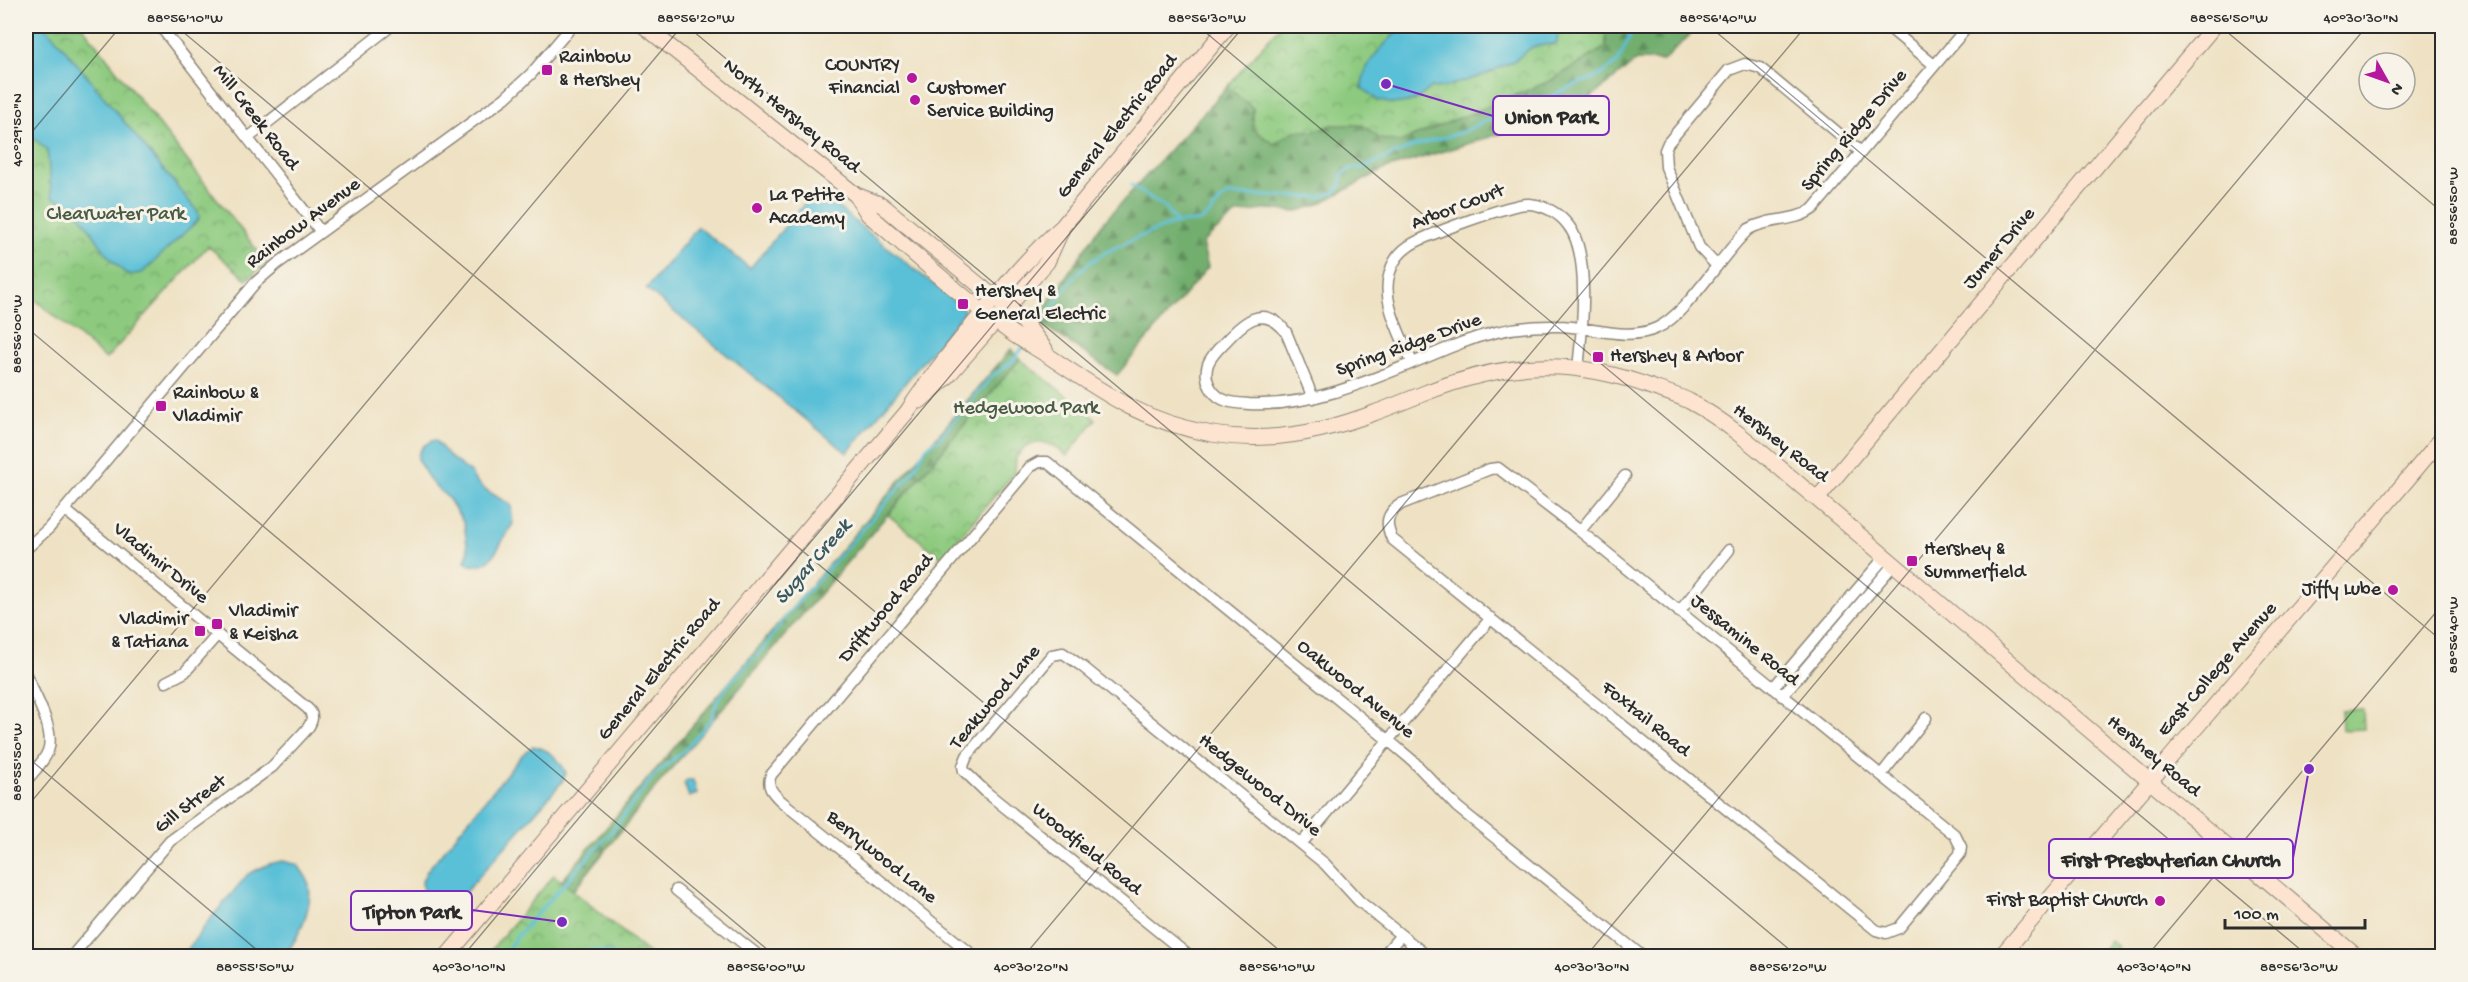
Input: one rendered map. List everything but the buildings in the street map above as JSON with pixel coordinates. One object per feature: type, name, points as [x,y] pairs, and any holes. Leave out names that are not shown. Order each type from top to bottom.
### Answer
[{"type":"main road","name":"North Hershey Road","points":[[644,26],[856,195],[882,205],[1008,309]]},
{"type":"main road","name":"General Electric Road","points":[[447,957],[907,412],[935,370],[1034,251],[1062,227],[1228,26]]},
{"type":"main road","name":"Jumer Drive","points":[[1817,499],[2214,26]]},
{"type":"main road","name":"North Hershey Road","points":[[856,195],[868,214],[984,311]]},
{"type":"main road","name":"General Electric Road","points":[[907,412],[946,378],[1008,309],[1047,262],[1062,227]]},
{"type":"main road","name":"Hershey Road","points":[[1008,309],[1024,322],[1053,359]]},
{"type":"main road","name":"Hershey Road","points":[[984,311],[1013,334],[1107,396],[1155,420],[1213,434],[1279,437],[1328,429],[1437,388],[1486,373],[1543,365],[1578,368],[1630,379],[1689,401],[1741,437],[1817,499],[2356,957]]},
{"type":"main road","name":"East College Avenue","points":[[2001,957],[2302,606],[2442,438]]},
{"type":"street","points":[[248,138],[392,26]]},
{"type":"street","name":"Rainbow Avenue","points":[[26,549],[65,510],[255,283],[277,264],[513,91],[531,74],[572,26]]},
{"type":"street","points":[[1887,26],[1934,65]]},
{"type":"street","name":"Spring Ridge Drive","points":[[1313,398],[1286,332],[1274,321],[1258,317],[1241,325],[1208,364],[1206,373],[1211,389],[1224,400],[1233,403],[1261,404],[1313,398],[1346,389],[1464,342],[1508,330],[1534,326],[1582,327],[1632,334],[1656,328],[1674,316],[1749,229],[1765,222],[1796,218],[1813,209],[1968,26]]},
{"type":"street","name":"Mill Creek Road","points":[[166,27],[321,232]]},
{"type":"street","points":[[1717,266],[1699,247],[1664,158],[1668,143],[1729,70],[1745,64],[1760,68],[1861,152]]},
{"type":"street","name":"Arbor Court","points":[[1412,363],[1387,296],[1388,279],[1393,263],[1400,254],[1416,242],[1520,204],[1532,204],[1552,211],[1569,226],[1575,236],[1582,294],[1578,368]]},
{"type":"street","name":"Oakwood Avenue","points":[[1040,462],[1050,464],[1388,740],[1413,761],[1456,807],[1642,957]]},
{"type":"street","name":"Driftwood Road","points":[[769,784],[771,775],[875,650],[1030,467],[1040,462]]},
{"type":"street","name":"Jessamine Road","points":[[1387,528],[1387,519],[1391,510],[1401,504],[1490,469],[1498,468],[1580,531],[1955,835],[1961,847]]},
{"type":"street","points":[[1580,531],[1625,476]]},
{"type":"street","name":"Vladimir Drive","points":[[65,510],[307,708],[312,717]]},
{"type":"street","name":"Foxtail Road","points":[[1387,528],[1392,539],[1876,930],[1886,933],[1899,928],[1955,861],[1960,854],[1961,847]]},
{"type":"street","points":[[1679,612],[1729,550]]},
{"type":"street","points":[[1773,688],[1836,613],[1889,560]]},
{"type":"street","points":[[1782,696],[1846,621],[1889,560]]},
{"type":"street","points":[[1836,613],[1846,621]]},
{"type":"street","points":[[1301,844],[1491,618]]},
{"type":"street","points":[[166,682],[185,672],[217,635]]},
{"type":"street","name":"Teakwood Lane","points":[[964,769],[967,756],[1048,658],[1060,653]]},
{"type":"street","name":"Hedgewood Drive","points":[[1060,653],[1067,655],[1083,667],[1301,844],[1325,864],[1359,901],[1427,957]]},
{"type":"street","points":[[26,675],[51,739],[46,756],[26,781]]},
{"type":"street","name":"Gill Street","points":[[72,957],[170,841],[272,767],[307,729],[312,717]]},
{"type":"street","points":[[1881,775],[1926,718]]},
{"type":"street","name":"Woodfield Road","points":[[964,769],[974,782],[1189,957]]},
{"type":"street","name":"Berrywood Lane","points":[[769,784],[771,790],[781,801],[974,957]]},
{"type":"street","points":[[676,890],[759,957]]},
{"type":"street","points":[[1383,957],[1401,936]]},
{"type":"green space","name":"Clearwater Park","points":[[26,26],[82,26],[267,263],[247,280],[208,246],[106,359],[26,292]]},
{"type":"green space","points":[[1280,26],[1605,26],[1606,47],[1550,81],[1400,142],[1380,139],[1363,125],[1332,125],[1313,131],[1294,131],[1274,144],[1253,129],[1253,108],[1227,87]]},
{"type":"green space","points":[[1605,26],[1699,26],[1663,61],[1637,60],[1584,103],[1558,116],[1385,169],[1319,204],[1296,212],[1270,209],[1236,214],[1202,243],[1208,267],[1117,375],[1036,320],[1102,224],[1227,87],[1253,108],[1252,119],[1294,131],[1313,131],[1332,125],[1363,125],[1380,139],[1400,142],[1550,81],[1606,47]]},
{"type":"green space","points":[[1011,349],[1020,359],[660,782],[573,891],[498,956]]},
{"type":"green space","name":"Hedgewood Park","points":[[1020,359],[1096,419],[1067,456],[1054,446],[1042,442],[1027,445],[1016,457],[1015,472],[942,558],[888,515]]},
{"type":"green space","points":[[2363,709],[2364,729],[2342,730],[2341,710]]},
{"type":"green space","points":[[554,875],[652,956],[486,956]]},
{"type":"green space","points":[[2110,940],[2118,947],[2110,956],[2101,952]]},
{"type":"water","points":[[26,26],[44,26],[59,42],[198,212],[199,219],[142,273],[127,275],[108,256],[75,207],[52,197],[47,150],[26,131]]},
{"type":"water","points":[[1402,26],[1565,26],[1558,32],[1557,43],[1532,47],[1514,61],[1484,75],[1445,87],[1431,88],[1414,101],[1393,104],[1377,100],[1362,88],[1363,78],[1376,54]]},
{"type":"water","points":[[816,190],[964,309],[964,312],[847,453],[646,289],[698,227],[750,268]]},
{"type":"water","points":[[435,440],[450,457],[471,473],[484,489],[511,505],[513,524],[496,552],[486,562],[479,565],[470,565],[465,561],[468,552],[464,523],[448,498],[431,482],[418,461],[422,448]]},
{"type":"water","points":[[533,746],[549,752],[560,763],[566,773],[562,782],[462,896],[442,902],[423,894],[422,881],[427,871],[523,754]]},
{"type":"water","points":[[687,780],[693,780],[697,794],[689,797],[684,783]]},
{"type":"water","points":[[283,861],[298,865],[308,881],[310,890],[304,921],[284,956],[183,956],[248,874],[269,864]]},
{"type":"waterway","name":"Sugar Creek","points":[[1037,329],[1077,274],[1092,261],[1112,249],[1171,224],[1202,220],[1227,195],[1320,197],[1333,193],[1341,186],[1341,175],[1352,168],[1362,168],[1414,146],[1463,132],[1491,118],[1527,109],[1572,86],[1599,76],[1618,62],[1630,36],[1623,26]]},
{"type":"waterway","name":"Sugar Creek","points":[[1131,185],[1166,208],[1176,222]]},
{"type":"waterway","name":"Sugar Creek","points":[[502,956],[613,830],[653,776],[685,750],[712,718],[717,701],[729,684],[765,646],[786,616],[912,473],[926,448],[938,439],[992,376],[1012,362],[1024,346]]},
{"type":"waterway","points":[[569,956],[592,951],[614,956]]},
{"type":"place","name":"Rainbow & Hershey","points":[[547,70]]},
{"type":"place","name":"COUNTRY Financial","points":[[912,78]]},
{"type":"place","name":"Union Park","points":[[1386,84]]},
{"type":"place","name":"Customer Service Building","points":[[915,100]]},
{"type":"place","name":"La Petite Academy","points":[[757,208]]},
{"type":"place","name":"Hershey & General Electric","points":[[963,304]]},
{"type":"place","name":"Hershey & Arbor","points":[[1598,357]]},
{"type":"place","name":"Rainbow & Vladimir","points":[[161,406]]},
{"type":"place","name":"Hershey & Summerfield","points":[[1912,561]]},
{"type":"place","name":"Jiffy Lube","points":[[2393,590]]},
{"type":"place","name":"Vladimir & Keisha","points":[[217,624]]},
{"type":"place","name":"Vladimir & Tatiana","points":[[200,631]]},
{"type":"place","name":"First Presbyterian Church","points":[[2309,769]]},
{"type":"place","name":"First Baptist Church","points":[[2160,901]]},
{"type":"place","name":"Tipton Park","points":[[562,922]]}]
